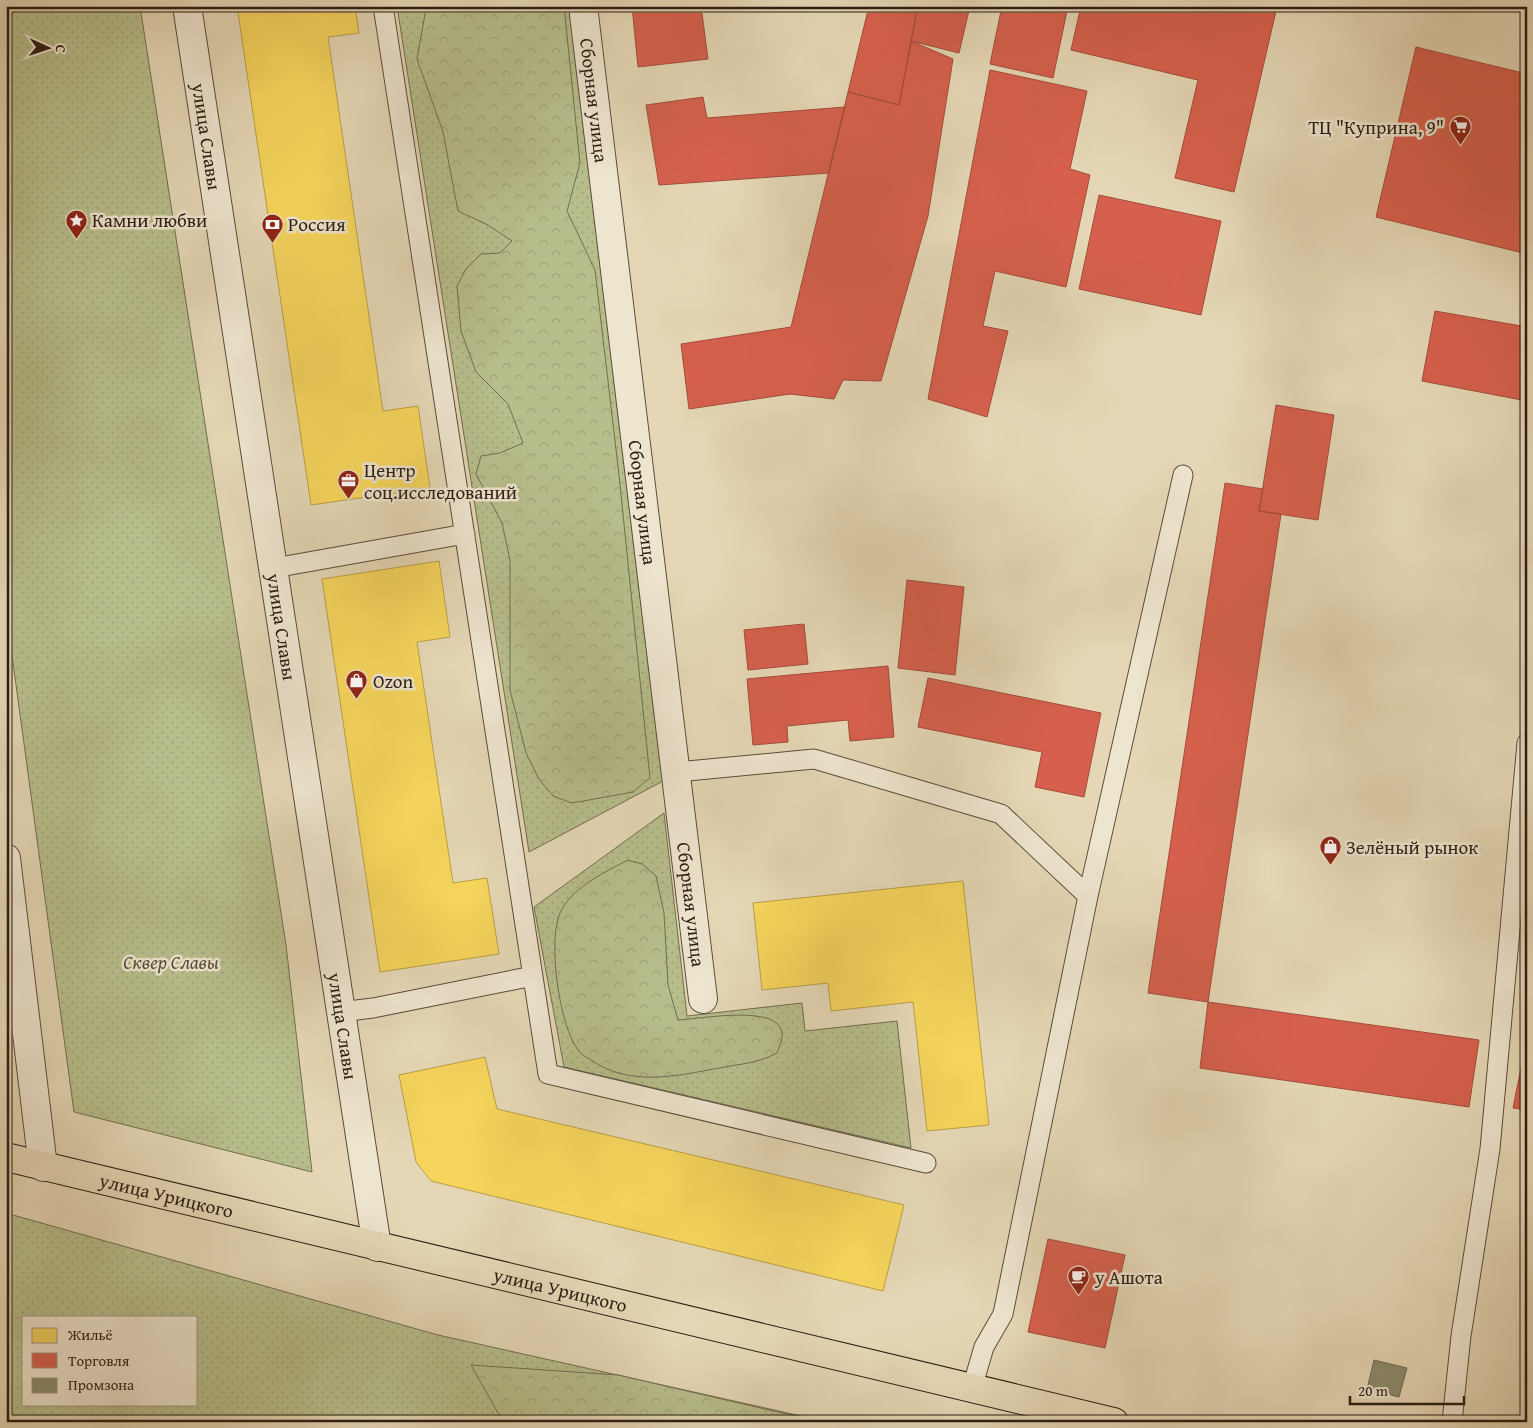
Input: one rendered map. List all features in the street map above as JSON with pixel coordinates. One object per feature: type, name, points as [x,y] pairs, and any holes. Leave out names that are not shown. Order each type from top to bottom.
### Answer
[{"type":"main road","name":"улица Урицкого","points":[[6,1158],[1114,1422]]},
{"type":"street","name":"улица Славы","points":[[187,6],[377,1247]]},
{"type":"street","name":"Сборная улица","points":[[583,6],[703,999]]},
{"type":"street","points":[[6,858],[43,1166]]},
{"type":"lane","points":[[383,6],[548,1074],[926,1163]]},
{"type":"lane","points":[[972,1388],[984,1347],[1003,1314],[1088,896],[1183,475]]},
{"type":"lane","points":[[274,568],[464,534]]},
{"type":"lane","points":[[1452,1422],[1462,1336],[1490,1149],[1527,743]]},
{"type":"lane","points":[[677,772],[814,759],[1001,814],[1088,896]]},
{"type":"lane","points":[[340,1012],[373,1008],[533,976]]},
{"type":"green space","name":"Сквер Славы","points":[[6,6],[140,6],[286,945],[312,1172],[74,1112],[6,611]]},
{"type":"green space","points":[[397,6],[572,6],[663,781],[529,852]]},
{"type":"green space","points":[[429,6],[564,6],[580,163],[567,211],[595,270],[619,475],[650,778],[633,792],[572,803],[553,796],[539,779],[526,753],[510,690],[510,560],[502,523],[476,474],[481,456],[500,453],[523,443],[508,404],[476,372],[461,331],[457,286],[466,269],[481,254],[500,253],[512,241],[488,225],[458,211],[443,132],[417,59],[425,14]]},
{"type":"green space","points":[[664,813],[687,1016],[802,1003],[805,1031],[897,1021],[911,1148],[564,1067],[534,907]]},
{"type":"green space","points":[[628,860],[642,864],[656,876],[664,913],[668,985],[678,1020],[732,1015],[762,1017],[773,1021],[780,1027],[782,1040],[777,1053],[749,1063],[686,1074],[637,1077],[621,1074],[606,1068],[580,1052],[572,1039],[566,1023],[557,981],[555,939],[557,922],[562,909],[575,893],[591,880]]},
{"type":"green space","points":[[6,1213],[438,1335],[828,1422],[6,1422]]},
{"type":"green space","points":[[471,1365],[618,1375],[821,1422],[505,1422],[502,1420]]},
{"type":"building: Жильё","points":[[237,6],[355,6],[359,33],[328,37],[383,411],[418,406],[430,488],[311,505]]},
{"type":"building: Жильё","points":[[439,561],[450,637],[417,642],[453,883],[487,878],[499,954],[380,972],[322,579]]},
{"type":"building: Жильё","points":[[963,881],[989,1125],[927,1131],[913,1002],[831,1011],[828,983],[762,990],[753,903]]},
{"type":"building: Жильё","points":[[485,1057],[497,1109],[904,1205],[883,1291],[431,1181],[416,1162],[399,1075]]},
{"type":"building: Торговля","points":[[632,6],[701,6],[708,59],[638,67]]},
{"type":"building: Торговля","points":[[869,6],[918,6],[899,105],[848,92]]},
{"type":"building: Торговля","points":[[918,6],[970,6],[959,53],[911,41]]},
{"type":"building: Торговля","points":[[1002,6],[1068,6],[1053,78],[990,64]]},
{"type":"building: Торговля","points":[[1081,6],[1257,6],[1276,11],[1234,192],[1175,178],[1198,80],[1071,50]]},
{"type":"building: Торговля","points":[[911,41],[953,59],[928,216],[881,381],[843,380],[834,399],[790,394],[689,409],[681,344],[791,327],[848,92],[899,105]]},
{"type":"building: Торговля","name":"ТЦ \"Куприна, 9\"","points":[[1416,47],[1527,74],[1527,254],[1376,217]]},
{"type":"building: Торговля","points":[[990,70],[1087,91],[1070,169],[1090,175],[1066,287],[995,271],[983,326],[1008,331],[987,417],[928,399]]},
{"type":"building: Торговля","points":[[703,97],[707,118],[845,107],[829,173],[659,185],[646,105]]},
{"type":"building: Торговля","points":[[1099,195],[1221,221],[1201,315],[1079,289]]},
{"type":"building: Торговля","points":[[1435,311],[1527,327],[1527,401],[1422,381]]},
{"type":"building: Торговля","points":[[1276,405],[1334,415],[1318,520],[1259,511]]},
{"type":"building: Торговля","points":[[1225,483],[1263,489],[1259,511],[1281,514],[1208,1002],[1148,993]]},
{"type":"building: Торговля","points":[[907,580],[964,587],[955,675],[898,668]]},
{"type":"building: Торговля","points":[[804,624],[808,664],[748,670],[744,630]]},
{"type":"building: Торговля","points":[[888,666],[894,737],[850,741],[848,720],[787,726],[788,742],[753,745],[747,679]]},
{"type":"building: Торговля","points":[[928,678],[1101,713],[1084,797],[1035,787],[1042,752],[918,727]]},
{"type":"building: Торговля","points":[[1208,1002],[1479,1040],[1469,1107],[1200,1068]]},
{"type":"building: Торговля","points":[[1524,1053],[1527,1054],[1527,1110],[1513,1108]]},
{"type":"building: Торговля","points":[[1048,1239],[1125,1255],[1105,1348],[1028,1332]]},
{"type":"building: Промзона","points":[[1374,1360],[1407,1368],[1399,1397],[1367,1389]]},
{"type":"place","name":"ТЦ \"Куприна, 9\"","points":[[1460,146]]},
{"type":"place","name":"Камни любви","points":[[76,239]]},
{"type":"place","name":"Россия","points":[[272,243]]},
{"type":"place","name":"Центр соц.исследований","points":[[348,500]]},
{"type":"place","name":"Ozon","points":[[357,700]]},
{"type":"place","name":"Зелёный рынок","points":[[1330,866]]},
{"type":"place","name":"у Ашота","points":[[1079,1296]]}]
